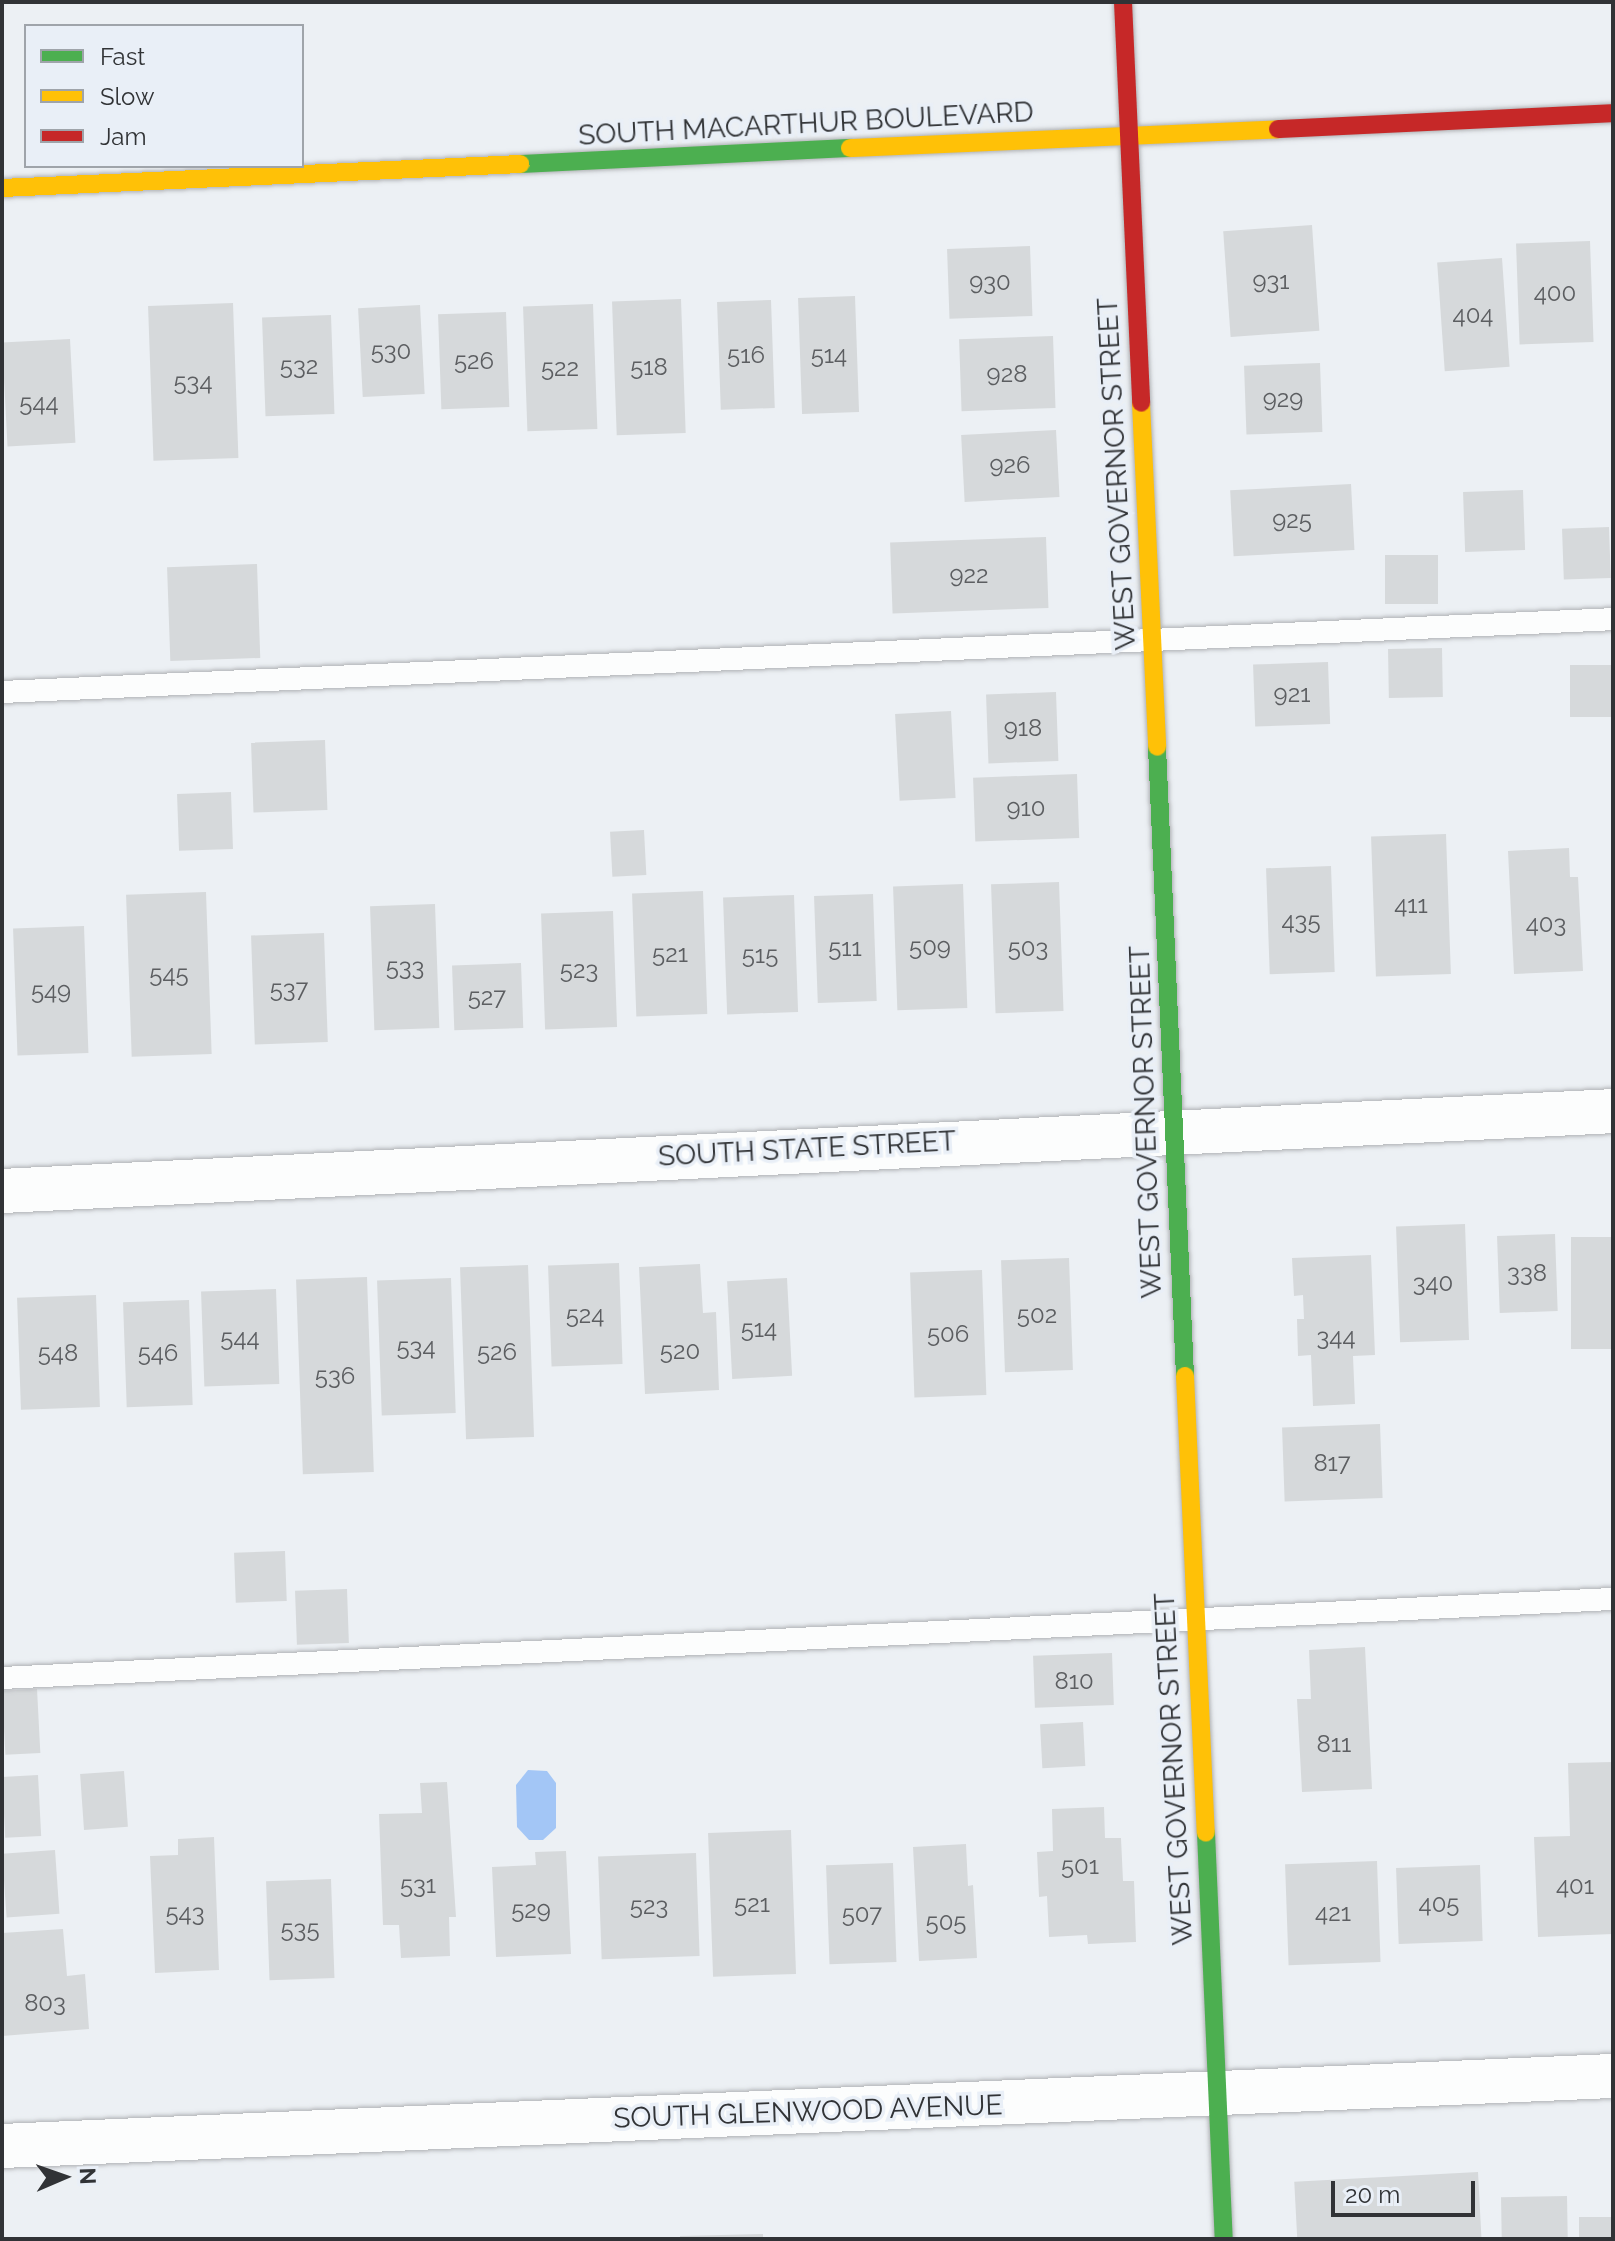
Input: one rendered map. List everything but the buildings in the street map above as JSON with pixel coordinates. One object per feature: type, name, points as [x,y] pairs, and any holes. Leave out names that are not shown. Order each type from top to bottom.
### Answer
[{"type":"street","name":"WEST GOVERNOR STREET","points":[[1123,2],[1224,2239]]},
{"type":"street","name":"SOUTH MACARTHUR BOULEVARD","points":[[2,188],[1613,113]]},
{"type":"street","name":"SOUTH STATE STREET","points":[[2,1191],[1613,1111]]},
{"type":"street","name":"SOUTH GLENWOOD AVENUE","points":[[2,2146],[1613,2076]]},
{"type":"lane","points":[[2,692],[1613,619]]},
{"type":"lane","points":[[2,1678],[1613,1599]]},
{"type":"water","points":[[528,1770],[547,1771],[556,1783],[556,1828],[543,1840],[529,1840],[517,1827],[516,1785]]},
{"type":"traffic: fast","points":[[520,164],[850,148]]},
{"type":"traffic: fast","points":[[1157,747],[1185,1376]]},
{"type":"traffic: fast","points":[[1206,1833],[1224,2239]]},
{"type":"traffic: slow","points":[[850,148],[1278,129]]},
{"type":"traffic: slow","points":[[2,188],[520,164]]},
{"type":"traffic: slow","points":[[1141,403],[1157,747]]},
{"type":"traffic: slow","points":[[1185,1376],[1206,1833]]},
{"type":"traffic: jam","points":[[1123,2],[1141,403]]},
{"type":"traffic: jam","points":[[1278,129],[1613,113]]}]
